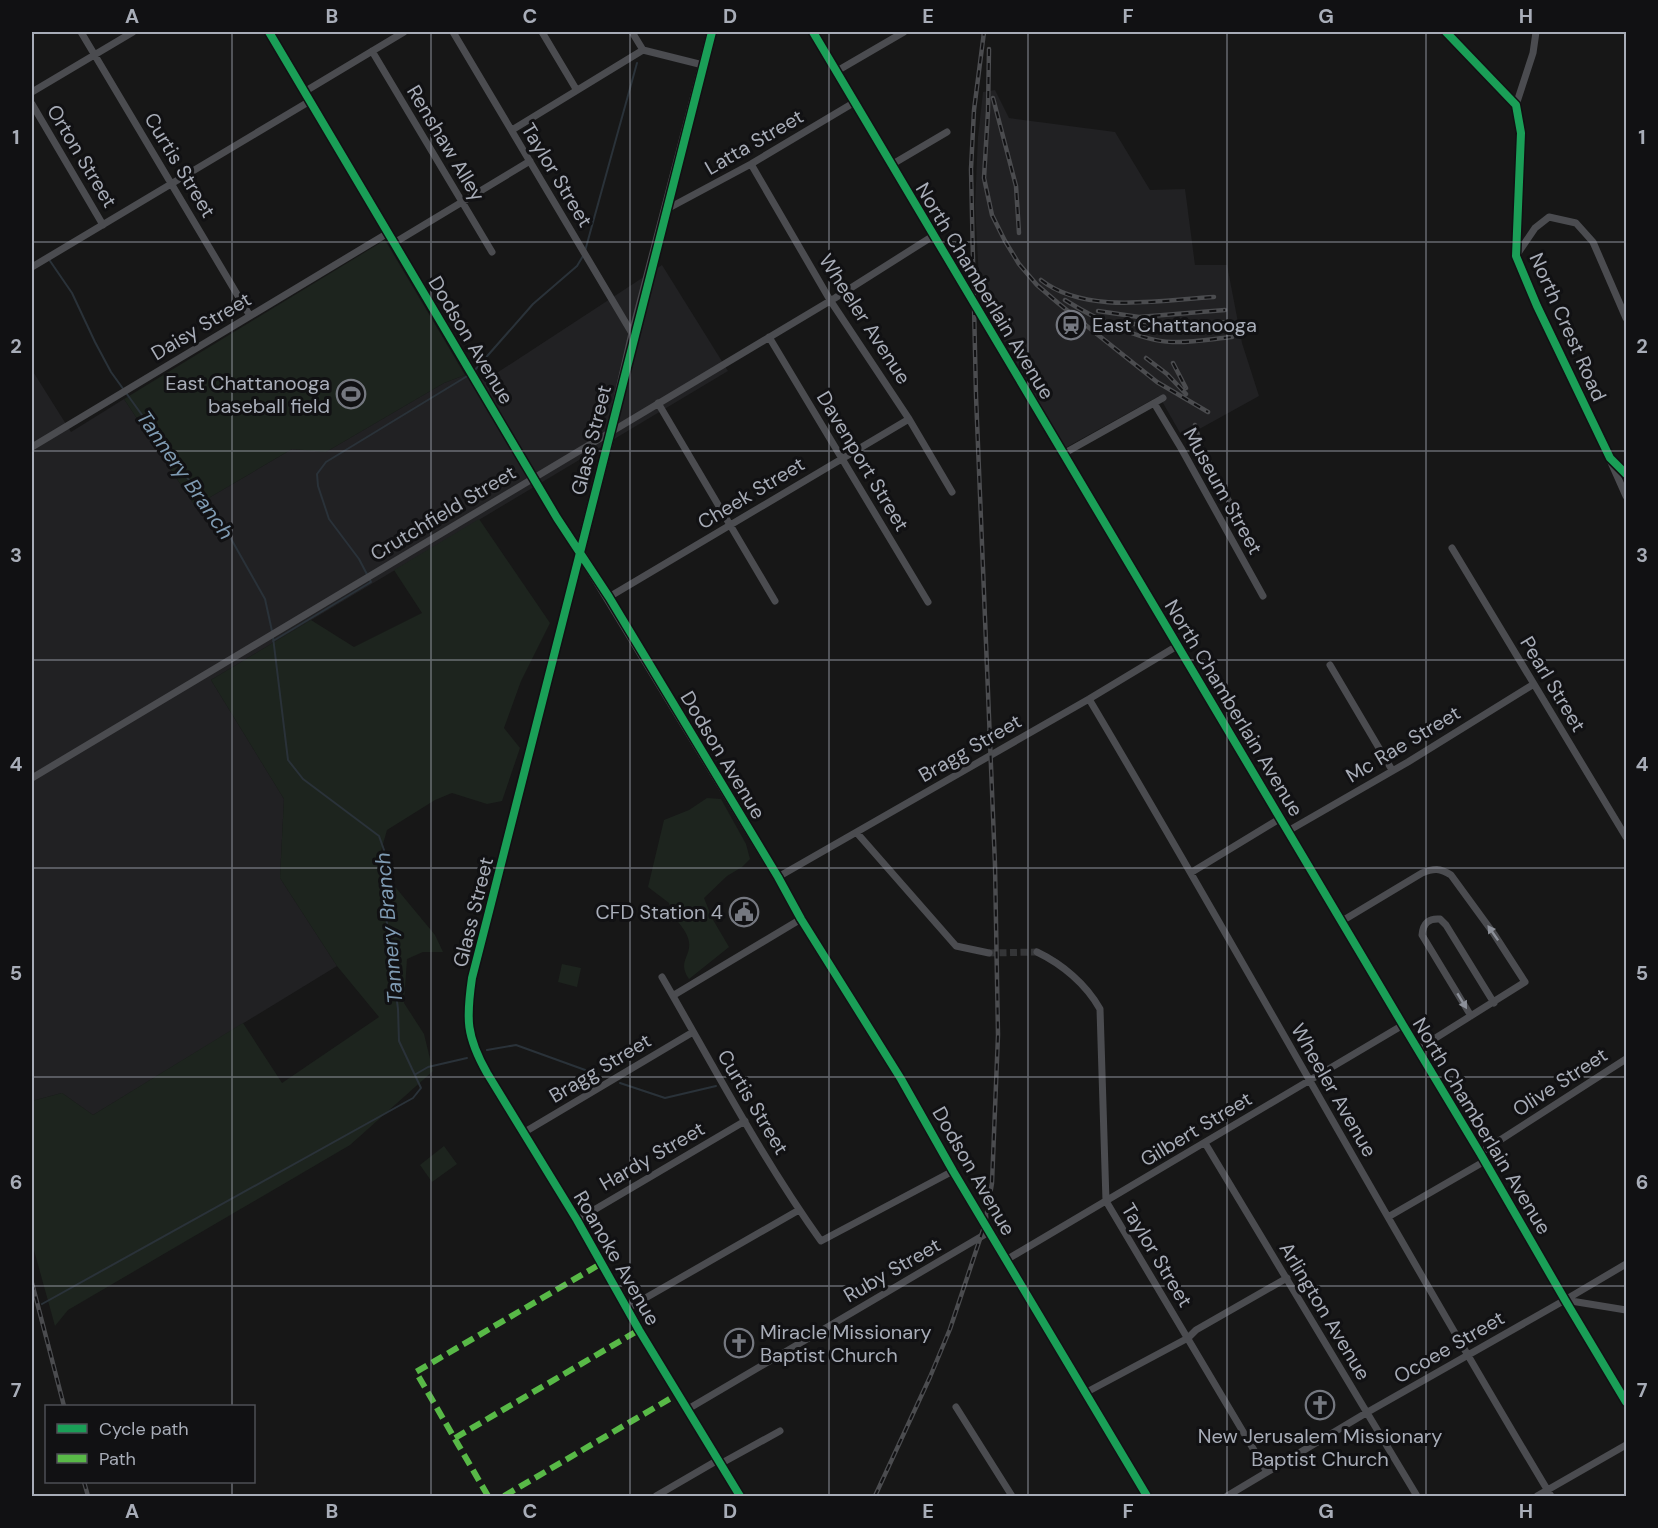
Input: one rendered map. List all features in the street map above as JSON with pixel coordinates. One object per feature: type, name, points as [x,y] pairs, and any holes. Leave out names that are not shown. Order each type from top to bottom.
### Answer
[{"type":"main road","name":"Glass Street","points":[[580,552],[633,335],[712,32]]},
{"type":"main road","name":"Dodson Avenue","points":[[580,552],[778,877],[801,919],[901,1079],[953,1171],[1147,1497]]},
{"type":"street","name":"Curtis Street","points":[[81,32],[250,316]]},
{"type":"street","points":[[32,92],[133,32]]},
{"type":"street","name":"Dodson Avenue","points":[[268,32],[580,552]]},
{"type":"street","points":[[304,92],[404,32]]},
{"type":"street","name":"Taylor Street","points":[[453,32],[633,335]]},
{"type":"street","points":[[542,32],[576,89]]},
{"type":"street","points":[[632,32],[643,51]]},
{"type":"street","name":"North Chamberlain Avenue","points":[[813,32],[1402,1025],[1483,1157],[1564,1300],[1626,1402]]},
{"type":"street","points":[[837,71],[904,32]]},
{"type":"street","points":[[1446,32],[1516,105],[1533,53],[1536,32]]},
{"type":"street","name":"Renshaw Alley","points":[[372,51],[492,252]]},
{"type":"street","points":[[512,130],[576,89],[643,51],[703,65]]},
{"type":"street","points":[[33,264],[103,225],[310,101]]},
{"type":"street","name":"Latta Street","points":[[667,209],[752,164],[855,102]]},
{"type":"street","name":"Orton Street","points":[[32,104],[103,225]]},
{"type":"street","name":"North Crest Road","points":[[1516,105],[1521,133],[1516,256],[1537,306],[1610,458],[1626,474]]},
{"type":"street","points":[[891,165],[947,132]]},
{"type":"street","points":[[394,243],[530,161]]},
{"type":"street","name":"Wheeler Avenue","points":[[752,164],[830,300],[909,419],[952,492]]},
{"type":"street","points":[[1516,256],[1535,228],[1549,217],[1576,223],[1593,242],[1626,318]]},
{"type":"street","name":"Daisy Street","points":[[32,447],[388,233]]},
{"type":"street","name":"Crutchfield Street","points":[[32,778],[769,337],[933,236]]},
{"type":"street","name":"Davenport Street","points":[[769,337],[928,602]]},
{"type":"street","points":[[1063,454],[1163,398]]},
{"type":"street","points":[[658,403],[775,601]]},
{"type":"street","name":"Museum Street","points":[[1154,403],[1263,596]]},
{"type":"street","name":"Cheek Street","points":[[609,597],[909,419]]},
{"type":"street","points":[[1610,458],[1626,496]]},
{"type":"street","name":"Pearl Street","points":[[1452,548],[1626,837]]},
{"type":"street","name":"Glass Street","points":[[469,1033],[468,1008],[472,978],[580,552]]},
{"type":"street","name":"Bragg Street","points":[[778,877],[1177,646]]},
{"type":"street","points":[[1330,665],[1392,770]]},
{"type":"street","name":"Mc Rae Street","points":[[1288,831],[1534,684]]},
{"type":"street","name":"Wheeler Avenue","points":[[1089,699],[1192,872],[1388,1217],[1549,1493]]},
{"type":"street","points":[[1192,872],[1281,818]]},
{"type":"street","points":[[857,833],[956,946],[989,953]]},
{"type":"street","points":[[1342,921],[1422,873],[1434,868],[1443,870],[1451,875],[1494,934],[1525,982],[1418,1049]]},
{"type":"street","points":[[1471,1016],[1422,935],[1426,922],[1434,918],[1440,919],[1446,925],[1494,1003]]},
{"type":"street","points":[[674,995],[801,919]]},
{"type":"street","name":"Taylor Street","points":[[1037,952],[1062,965],[1096,1001],[1100,1009],[1106,1201],[1267,1472]]},
{"type":"street","name":"Curtis Street","points":[[662,977],[745,1121],[799,1210],[821,1241],[953,1171]]},
{"type":"street","name":"Gilbert Street","points":[[1006,1260],[1402,1025]]},
{"type":"street","name":"Bragg Street","points":[[523,1133],[693,1032]]},
{"type":"street","name":"Roanoke Avenue","points":[[469,1033],[478,1059],[577,1220],[740,1497]]},
{"type":"street","name":"Olive Street","points":[[1388,1217],[1483,1157],[1626,1059]]},
{"type":"street","name":"Hardy Street","points":[[577,1220],[745,1121]]},
{"type":"street","name":"Arlington Avenue","points":[[1204,1143],[1417,1497]]},
{"type":"street","points":[[628,1308],[799,1210]]},
{"type":"street","name":"Ruby Street","points":[[687,1409],[989,1232]]},
{"type":"street","name":"Ocoee Street","points":[[1227,1497],[1366,1413],[1626,1264]]},
{"type":"street","points":[[1085,1393],[1188,1338],[1196,1330],[1287,1278]]},
{"type":"street","points":[[1564,1300],[1626,1310]]},
{"type":"street","points":[[956,1407],[1012,1497]]},
{"type":"street","points":[[656,1497],[780,1431]]},
{"type":"street","points":[[1537,1497],[1549,1493],[1626,1445]]},
{"type":"shaded area","points":[[995,90],[1009,118],[1115,132],[1150,190],[1185,189],[1195,265],[1227,265],[1242,343],[1259,396],[1183,438],[1159,396],[1065,448],[980,299],[975,205],[978,137],[983,92]]},
{"type":"shaded area","points":[[385,240],[465,375],[444,383],[326,452],[292,449],[195,506],[124,399]]},
{"type":"shaded area","points":[[662,265],[728,371],[211,680],[284,799],[280,878],[337,966],[93,1115],[62,1093],[32,1101],[32,370],[71,432],[124,399],[195,506],[292,449],[326,452],[444,383],[465,375],[486,380]]},
{"type":"shaded area","points":[[479,519],[550,623],[521,681],[504,728],[520,748],[502,801],[487,804],[452,793],[435,800],[387,830],[377,865],[435,935],[443,952],[423,952],[407,959],[404,1003],[424,1034],[433,1071],[350,1145],[68,1310],[55,1326],[32,1243],[32,1101],[62,1093],[93,1115],[243,1023],[282,1083],[379,1017],[337,966],[280,878],[284,799],[211,680],[311,620],[354,647],[422,613],[394,570]]},
{"type":"shaded area","points":[[707,798],[721,799],[746,844],[750,859],[727,876],[704,898],[712,918],[729,947],[689,979],[684,968],[689,947],[688,937],[672,913],[669,903],[648,887],[664,820],[689,810]]},
{"type":"shaded area","points":[[562,964],[581,968],[577,987],[558,982]]},
{"type":"shaded area","points":[[444,1146],[457,1164],[432,1182],[420,1165]]},
{"type":"waterway","points":[[585,251],[637,63]]},
{"type":"waterway","points":[[474,371],[533,304],[577,266],[583,256]]},
{"type":"waterway","name":"Tannery Branch","points":[[48,258],[72,293],[111,372],[230,537],[265,599],[272,631]]},
{"type":"waterway","points":[[273,641],[371,582],[359,559],[329,519],[318,486],[317,474],[326,462],[469,375]]},
{"type":"waterway","name":"Tannery Branch","points":[[42,1304],[413,1098],[421,1088],[399,1041],[398,1009],[386,916],[384,850],[379,836],[303,779],[288,760],[273,637]]},
{"type":"waterway","points":[[487,1050],[516,1045],[599,1075]]},
{"type":"waterway","points":[[416,1074],[428,1067],[467,1058]]},
{"type":"waterway","points":[[620,1083],[665,1098],[716,1086]]},
{"type":"tunnel","points":[[989,953],[1037,952]]},
{"type":"railway","points":[[875,1496],[950,1329],[985,1224],[992,1183],[998,1035],[995,865],[976,396],[971,169],[974,110],[984,32]]},
{"type":"railway","points":[[989,49],[984,178],[992,215],[1005,241],[1019,264],[1037,285],[1058,303],[1157,382],[1208,412]]},
{"type":"railway","points":[[993,98],[1016,186],[1019,233]]},
{"type":"railway","points":[[1041,280],[1059,291],[1102,302],[1148,302],[1214,297]]},
{"type":"railway","points":[[1065,300],[1116,327],[1159,341],[1187,342],[1232,337]]},
{"type":"railway","points":[[1098,311],[1139,317],[1225,310]]},
{"type":"railway","points":[[1126,323],[1166,328],[1229,322]]},
{"type":"railway","points":[[1146,358],[1167,374],[1186,394]]},
{"type":"railway","points":[[1173,363],[1186,388]]},
{"type":"railway","points":[[1195,425],[1201,446],[1230,501]]},
{"type":"railway","points":[[32,1283],[64,1405]]},
{"type":"railway","points":[[84,1483],[88,1496]]},
{"type":"marked path","points":[[488,1496],[416,1372],[602,1263]]},
{"type":"marked path","points":[[455,1438],[639,1330]]},
{"type":"marked path","points":[[504,1496],[678,1394]]},
{"type":"cycle path","points":[[269,32],[557,518],[609,597],[801,919],[901,1079],[953,1171],[1147,1496]]},
{"type":"cycle path","points":[[712,32],[472,978],[469,1027],[475,1048],[487,1073],[740,1496]]},
{"type":"cycle path","points":[[813,32],[1626,1402]]},
{"type":"cycle path","points":[[1446,32],[1516,105],[1521,133],[1516,256],[1537,306],[1610,458],[1626,474]]},
{"type":"place","name":"East Chattanooga","points":[[1071,325]]},
{"type":"place","name":"East Chattanooga baseball field","points":[[351,394]]},
{"type":"place","name":"CFD Station 4","points":[[744,912]]},
{"type":"place","name":"Miracle Missionary Baptist Church","points":[[739,1343]]},
{"type":"place","name":"New Jerusalem Missionary Baptist Church","points":[[1320,1405]]}]
